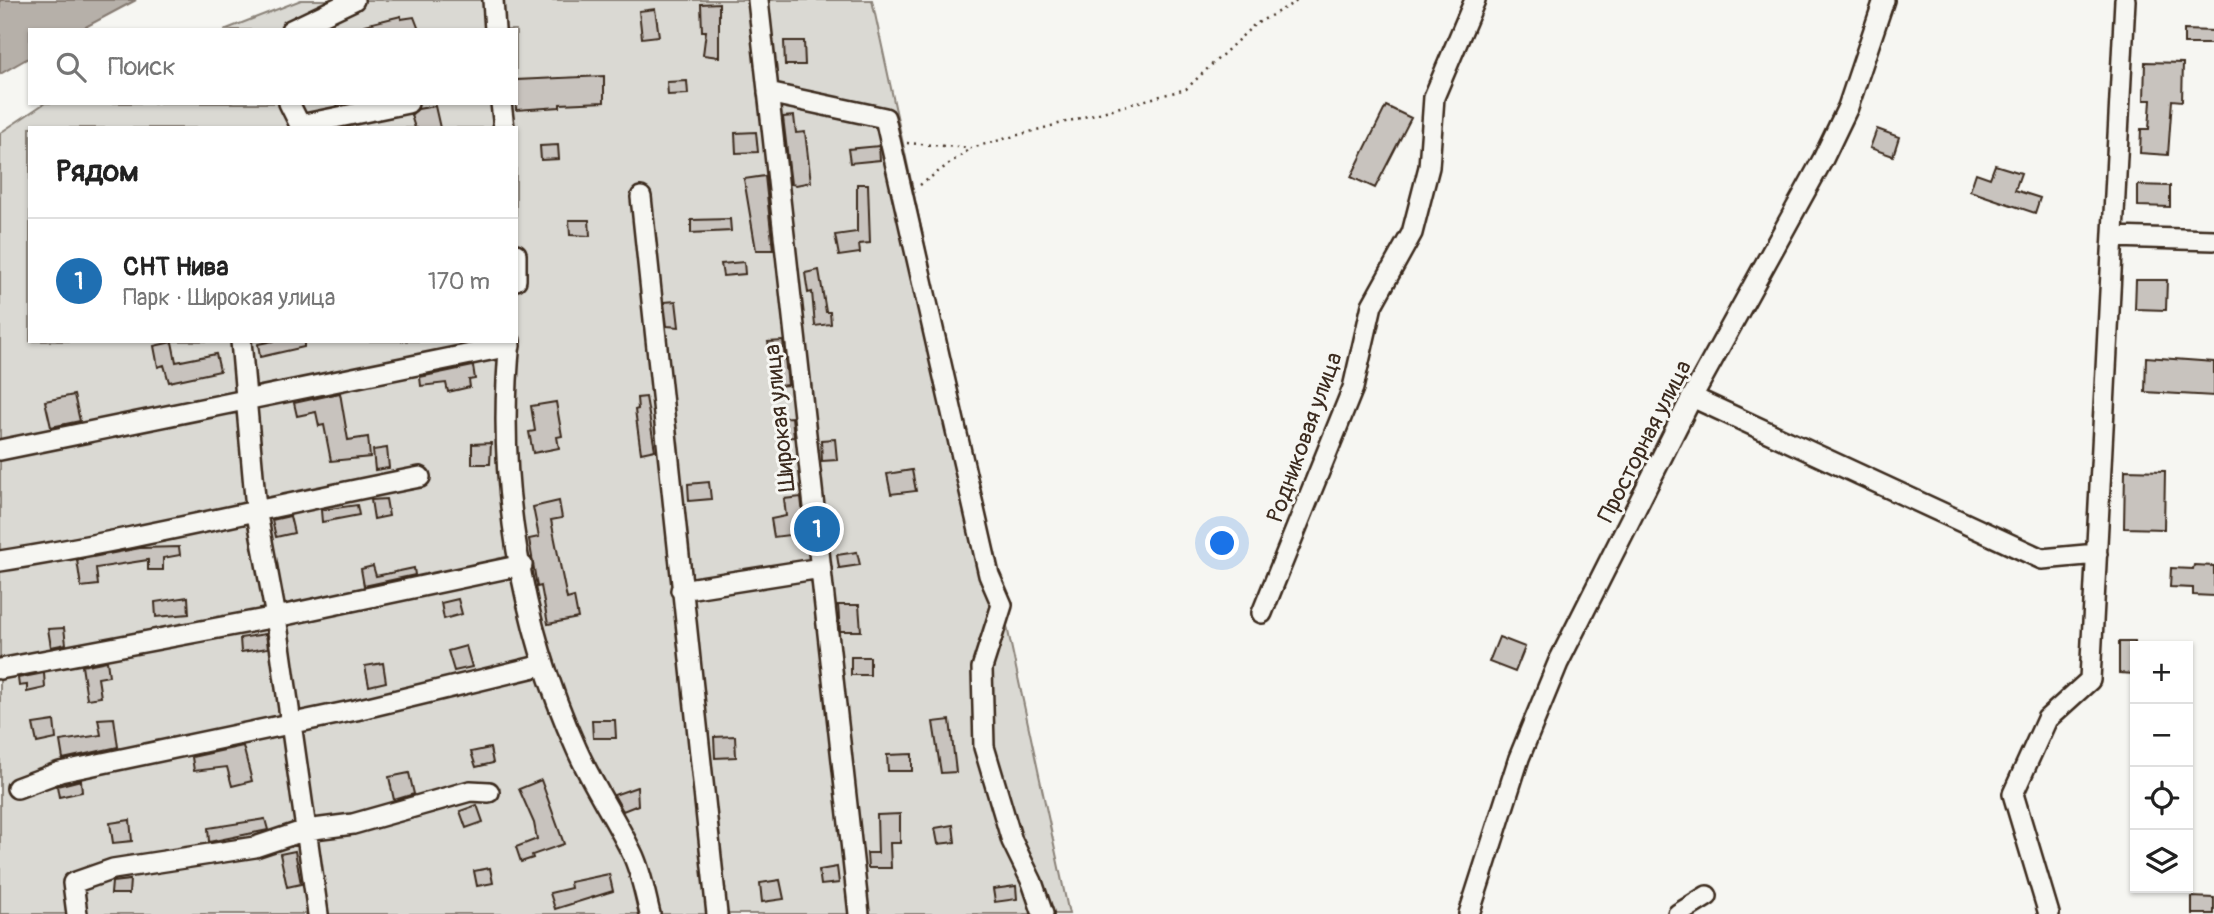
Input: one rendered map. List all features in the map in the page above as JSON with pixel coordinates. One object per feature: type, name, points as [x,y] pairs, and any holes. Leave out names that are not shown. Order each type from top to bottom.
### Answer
[{"type":"street","points":[[295,28],[354,0]]},
{"type":"street","points":[[493,0],[495,28]]},
{"type":"street","name":"Широкая улица","points":[[758,0],[859,914]]},
{"type":"street","name":"Родниковая улица","points":[[1262,613],[1353,388],[1372,305],[1412,233],[1429,167],[1434,97],[1475,0]]},
{"type":"street","name":"Просторная улица","points":[[1469,914],[1518,758],[1558,663],[1692,397],[1828,149],[1848,107],[1884,0]]},
{"type":"street","points":[[2049,914],[2013,794],[2047,719],[2090,680],[2126,0]]},
{"type":"street","points":[[768,93],[885,118],[989,575],[1002,605],[982,668],[984,747],[1012,841],[1032,882],[1043,914]]},
{"type":"street","points":[[290,105],[300,125],[398,105]]},
{"type":"street","points":[[501,105],[504,126]]},
{"type":"street","points":[[641,197],[717,914]]},
{"type":"street","points":[[2113,237],[2214,240]]},
{"type":"street","points":[[241,343],[249,400],[257,509],[276,617],[318,914]]},
{"type":"street","points":[[0,450],[510,344],[507,442],[510,499],[522,565],[523,589],[543,665],[577,752],[634,856],[650,914]]},
{"type":"street","points":[[1692,397],[2042,559],[2097,554]]},
{"type":"street","points":[[0,561],[82,549],[257,509],[421,477]]},
{"type":"street","points":[[0,669],[276,617],[522,565]]},
{"type":"street","points":[[681,590],[821,568]]},
{"type":"street","points":[[17,788],[60,772],[291,724],[543,665]]},
{"type":"street","points":[[78,914],[73,883],[113,869],[255,847],[306,830],[353,824],[470,791],[489,792]]},
{"type":"street","points":[[1678,914],[1707,896]]},
{"type":"path","points":[[890,142],[971,148],[1186,89],[1254,25],[1299,0]]},
{"type":"path","points":[[903,197],[971,148]]},
{"type":"shaded area","points":[[0,0],[136,0],[84,28],[28,28],[28,58],[0,74]]},
{"type":"shaded area","points":[[301,0],[872,0],[1069,914],[0,914],[0,133],[42,105],[518,105],[518,28],[229,28]]},
{"type":"building","points":[[719,3],[719,57],[703,55],[706,31],[702,31],[701,4]]},
{"type":"building","points":[[655,9],[659,36],[642,38],[639,11]]},
{"type":"building","points":[[401,16],[401,19],[414,17],[418,28],[364,28],[364,25]]},
{"type":"building","points":[[2184,30],[2214,31],[2214,44],[2184,44]]},
{"type":"building","points":[[784,41],[804,41],[805,65],[785,65]]},
{"type":"building","points":[[2145,62],[2183,63],[2182,101],[2172,100],[2168,155],[2140,153],[2141,129],[2149,129],[2151,100],[2144,100]]},
{"type":"building","points":[[604,76],[604,102],[516,110],[518,80]]},
{"type":"building","points":[[687,81],[688,94],[668,95],[667,82]]},
{"type":"building","points":[[435,106],[440,126],[414,126],[411,115],[418,109]]},
{"type":"building","points":[[1386,106],[1411,118],[1375,188],[1351,177]]},
{"type":"building","points":[[794,116],[796,133],[805,132],[811,182],[796,185],[791,184],[783,117]]},
{"type":"building","points":[[1877,129],[1899,137],[1893,156],[1870,148]]},
{"type":"building","points":[[756,132],[758,152],[736,153],[735,133]]},
{"type":"building","points":[[558,145],[559,159],[541,160],[540,146]]},
{"type":"building","points":[[879,146],[880,160],[850,163],[848,149]]},
{"type":"building","points":[[1995,165],[2021,173],[2015,190],[2040,198],[2035,213],[1970,191],[1976,173],[1990,178]]},
{"type":"building","points":[[765,176],[773,250],[756,250],[744,179]]},
{"type":"building","points":[[857,184],[868,184],[870,243],[859,244],[860,253],[839,256],[835,235],[857,232]]},
{"type":"building","points":[[2138,185],[2170,186],[2170,207],[2138,206]]},
{"type":"building","points":[[730,219],[731,231],[691,233],[691,220]]},
{"type":"building","points":[[569,220],[589,220],[590,236],[570,235]]},
{"type":"building","points":[[744,262],[745,274],[723,276],[721,264]]},
{"type":"building","points":[[819,270],[826,312],[830,312],[831,324],[815,326],[812,292],[808,293],[805,273]]},
{"type":"building","points":[[2136,280],[2167,280],[2166,310],[2135,309]]},
{"type":"building","points":[[676,301],[679,327],[667,326],[664,302]]},
{"type":"building","points":[[783,341],[788,385],[777,386],[768,342]]},
{"type":"building","points":[[172,343],[176,362],[216,354],[220,371],[169,382],[164,365],[158,367],[154,346]]},
{"type":"building","points":[[304,343],[304,347],[260,357],[258,344]]},
{"type":"building","points":[[2146,357],[2214,362],[2214,396],[2145,392]]},
{"type":"building","points":[[473,366],[475,379],[469,380],[470,387],[448,392],[446,383],[421,386],[420,377]]},
{"type":"building","points":[[340,393],[348,440],[368,437],[370,457],[331,461],[324,425],[319,426],[316,412],[297,416],[294,403]]},
{"type":"building","points":[[74,395],[80,421],[51,427],[45,401]]},
{"type":"building","points":[[646,397],[655,450],[641,453],[635,410],[638,409],[637,398]]},
{"type":"building","points":[[556,402],[562,436],[557,437],[559,448],[533,453],[529,432],[535,431],[531,406]]},
{"type":"building","points":[[792,417],[794,437],[779,438],[777,418]]},
{"type":"building","points":[[835,439],[837,460],[822,461],[821,440]]},
{"type":"building","points":[[491,443],[490,464],[472,464],[472,444]]},
{"type":"building","points":[[387,448],[389,468],[375,470],[373,450]]},
{"type":"building","points":[[912,470],[916,491],[891,494],[887,474]]},
{"type":"building","points":[[2125,470],[2165,471],[2164,529],[2124,528]]},
{"type":"building","points":[[709,482],[711,499],[689,501],[688,484]]},
{"type":"building","points":[[801,497],[805,533],[774,537],[771,519],[786,516],[784,499]]},
{"type":"building","points":[[386,499],[389,516],[374,519],[371,500]]},
{"type":"building","points":[[559,501],[562,518],[551,520],[567,599],[574,597],[578,618],[548,624],[541,586],[537,587],[529,539],[539,537],[533,507]]},
{"type":"building","points":[[357,505],[359,515],[322,522],[321,510]]},
{"type":"building","points":[[290,516],[294,533],[276,537],[272,520]]},
{"type":"building","points":[[179,547],[180,555],[163,558],[163,570],[148,570],[148,560],[96,568],[98,585],[81,587],[77,560],[140,548]]},
{"type":"building","points":[[857,552],[860,565],[839,568],[837,555]]},
{"type":"building","points":[[2194,565],[2214,566],[2214,596],[2193,595],[2193,588],[2170,587],[2171,568],[2193,569]]},
{"type":"building","points":[[373,566],[376,576],[414,568],[415,575],[364,586],[361,569]]},
{"type":"building","points":[[188,597],[189,614],[156,617],[155,602]]},
{"type":"building","points":[[458,599],[462,614],[444,619],[441,603]]},
{"type":"building","points":[[838,605],[859,605],[861,631],[840,631]]},
{"type":"building","points":[[64,628],[66,644],[51,647],[48,629]]},
{"type":"building","points":[[266,634],[268,648],[241,652],[240,638]]},
{"type":"building","points":[[1499,637],[1525,647],[1515,672],[1489,662]]},
{"type":"building","points":[[2119,642],[2130,642],[2130,674],[2119,673]]},
{"type":"building","points":[[466,646],[472,667],[454,671],[448,651]]},
{"type":"building","points":[[851,657],[870,657],[870,675],[851,675]]},
{"type":"building","points":[[107,661],[109,676],[98,678],[101,697],[87,699],[82,666]]},
{"type":"building","points":[[383,663],[386,682],[369,686],[365,666]]},
{"type":"building","points":[[44,673],[45,688],[27,692],[27,685],[19,686],[18,678]]},
{"type":"building","points":[[114,718],[118,747],[63,759],[60,741],[101,735],[98,719]]},
{"type":"building","points":[[592,720],[615,720],[616,738],[593,738]]},
{"type":"building","points":[[950,720],[956,772],[941,773],[933,722]]},
{"type":"building","points":[[54,721],[56,739],[37,743],[33,724]]},
{"type":"building","points":[[735,736],[736,757],[715,758],[714,737]]},
{"type":"building","points":[[243,746],[252,781],[232,786],[227,767],[194,771],[192,757]]},
{"type":"building","points":[[490,748],[493,763],[476,767],[471,752]]},
{"type":"building","points":[[912,754],[912,771],[888,771],[887,755]]},
{"type":"building","points":[[409,773],[414,794],[394,800],[389,777]]},
{"type":"building","points":[[81,780],[82,792],[59,797],[57,786]]},
{"type":"building","points":[[541,780],[564,844],[532,855],[533,858],[521,862],[516,847],[537,839],[534,823],[519,789]]},
{"type":"building","points":[[637,787],[638,805],[623,811],[614,795]]},
{"type":"building","points":[[477,805],[483,822],[466,828],[460,811]]},
{"type":"building","points":[[900,814],[900,843],[890,843],[891,868],[868,868],[867,853],[878,853],[877,815]]},
{"type":"building","points":[[265,819],[268,830],[209,842],[208,828]]},
{"type":"building","points":[[130,820],[132,841],[113,843],[110,823]]},
{"type":"building","points":[[953,825],[955,842],[938,844],[935,828]]},
{"type":"building","points":[[295,851],[301,884],[287,887],[280,854]]},
{"type":"building","points":[[837,867],[839,883],[821,885],[819,870]]},
{"type":"building","points":[[490,868],[493,883],[477,886],[474,871]]},
{"type":"building","points":[[609,874],[613,891],[555,909],[550,893],[571,888],[570,882]]},
{"type":"building","points":[[130,880],[129,894],[111,894],[112,882]]},
{"type":"building","points":[[780,880],[784,899],[762,902],[760,883]]},
{"type":"building","points":[[1016,886],[1017,899],[995,902],[993,889]]},
{"type":"building","points":[[2192,897],[2214,898],[2214,914],[2192,914]]},
{"type":"place","name":"СНТ Нива","points":[[817,529]]}]
